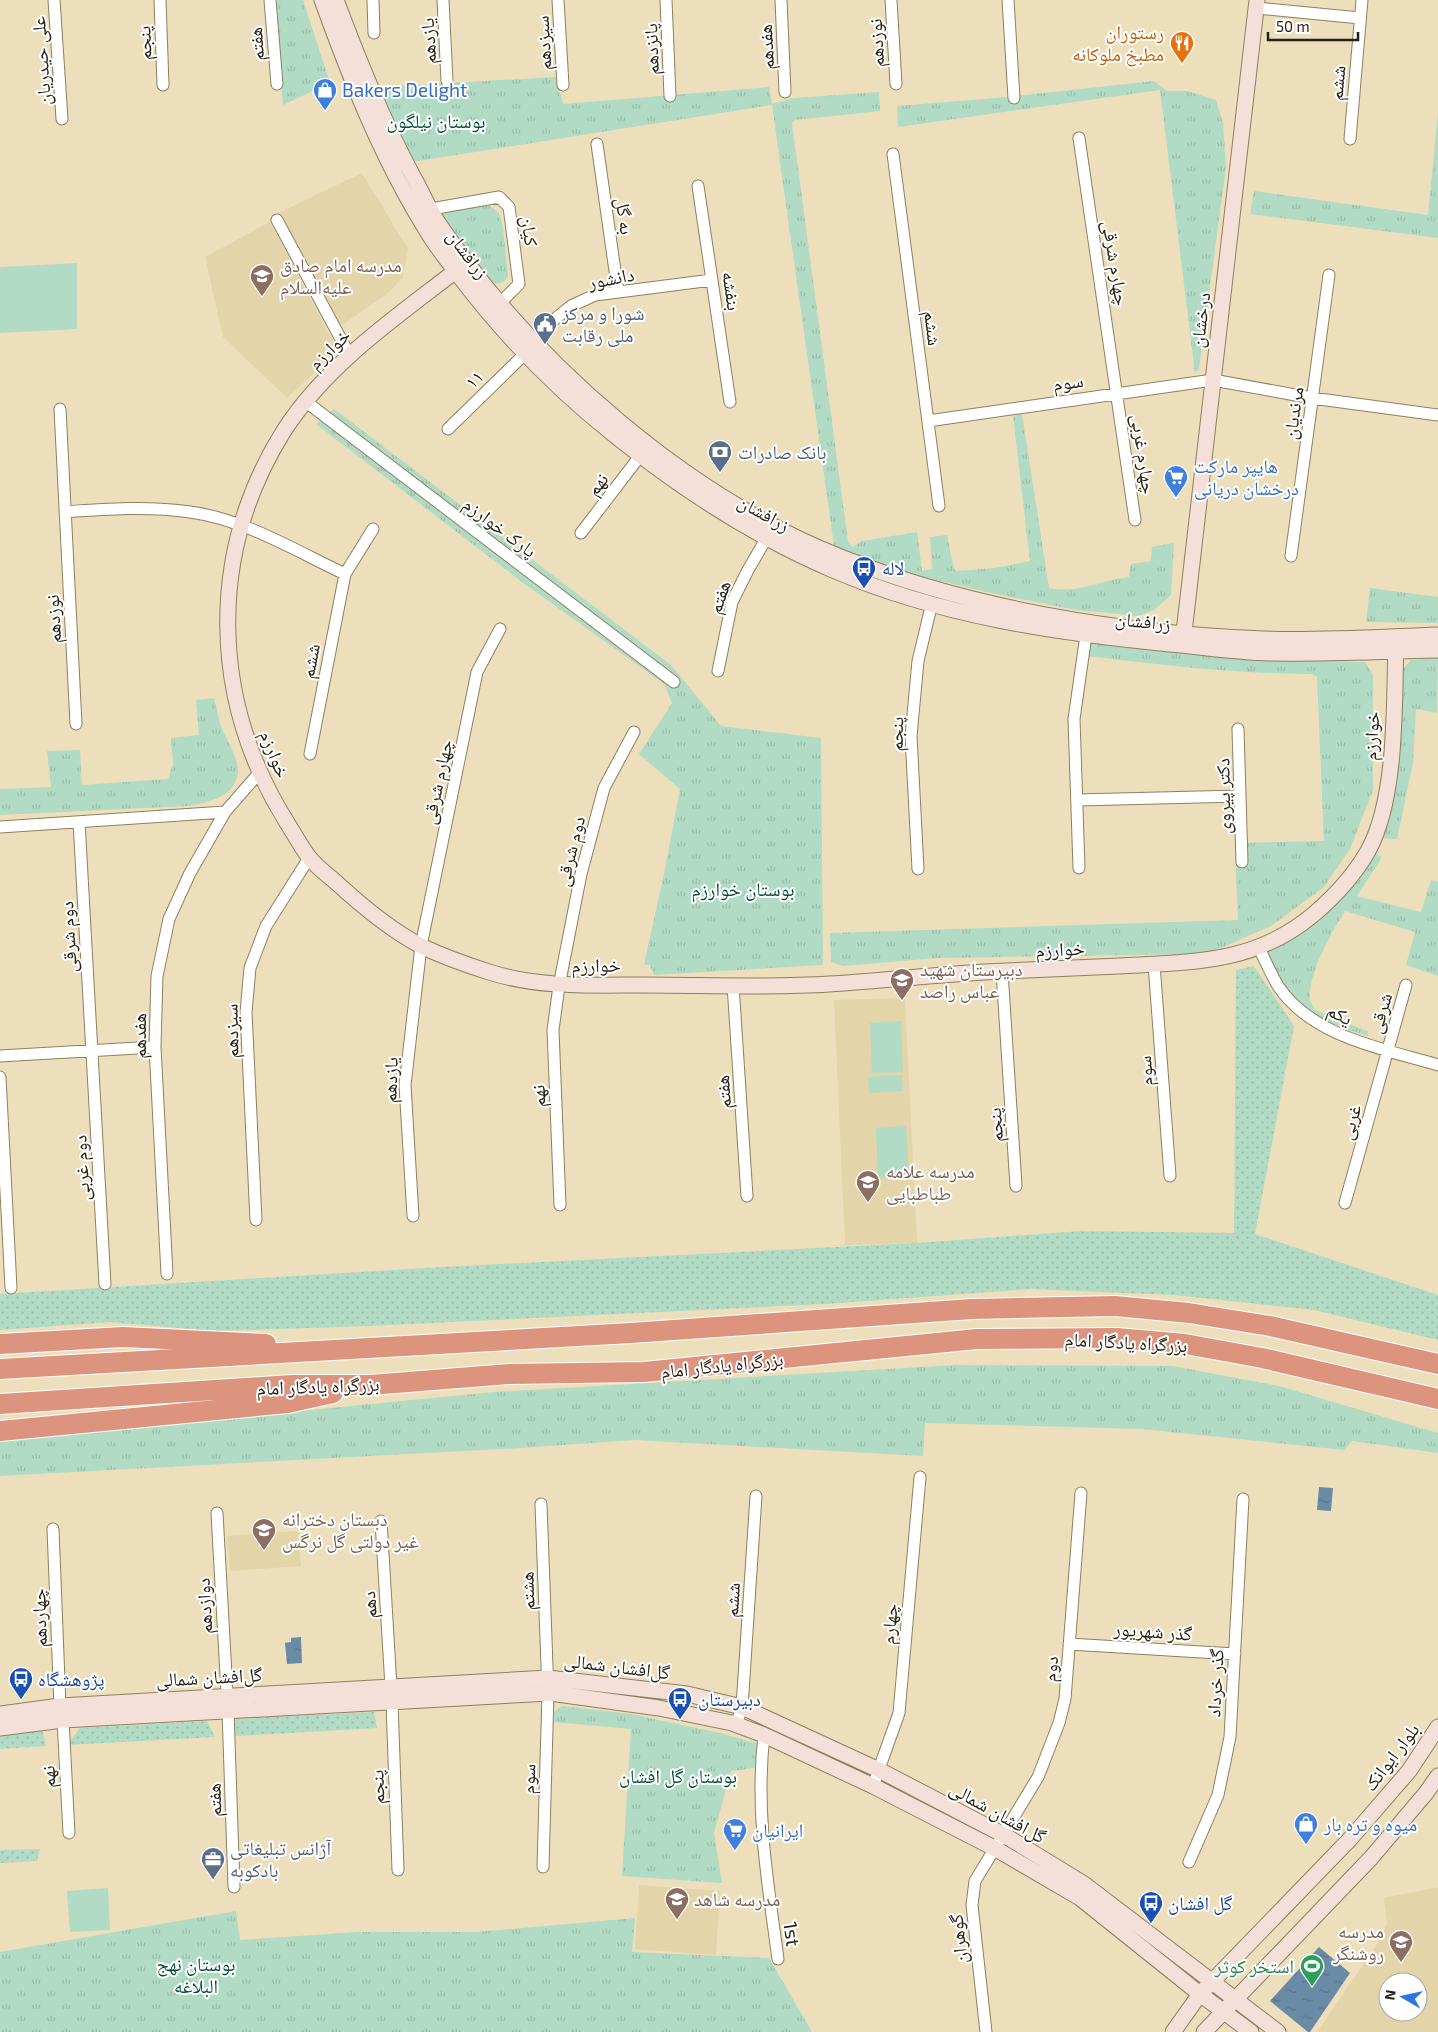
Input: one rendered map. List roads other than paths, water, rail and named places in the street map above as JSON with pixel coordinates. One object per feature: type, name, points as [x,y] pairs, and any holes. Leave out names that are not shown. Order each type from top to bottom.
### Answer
[{"type":"highway","name":"بزرگراه یادگار امام","points":[[0,1369],[320,1349],[632,1333],[972,1309],[1115,1306],[1189,1313],[1270,1326],[1438,1364]]},
{"type":"highway","points":[[0,1344],[131,1337],[237,1341],[320,1349]]},
{"type":"highway","name":"بزرگراه یادگار امام","points":[[0,1404],[292,1385],[370,1385],[509,1374],[644,1372],[977,1339],[1117,1338],[1184,1344],[1252,1356],[1435,1400]]},
{"type":"highway","points":[[0,1431],[288,1403],[370,1385]]},
{"type":"street","name":"علی حیدریان","points":[[54,0],[62,119]]},
{"type":"street","name":"پنجم","points":[[160,0],[163,85]]},
{"type":"street","name":"هفتم","points":[[270,0],[277,84]]},
{"type":"street","name":"زرافشان","points":[[322,0],[351,78],[377,138],[427,233],[499,304],[529,350],[576,405],[640,456],[708,504],[766,539],[836,571],[932,603],[1002,622],[1087,628],[1184,639],[1266,639],[1396,644],[1438,650]]},
{"type":"street","name":"زرافشان","points":[[336,0],[364,73],[392,135],[462,267],[488,314],[529,350],[648,444],[716,492],[773,526],[841,558],[912,583],[1087,628]]},
{"type":"street","points":[[372,0],[374,32]]},
{"type":"street","name":"یازدهم","points":[[443,0],[447,81]]},
{"type":"street","name":"سیزدهم","points":[[558,0],[563,85]]},
{"type":"street","name":"پانزدهم","points":[[666,0],[670,96]]},
{"type":"street","name":"هفدهم","points":[[781,0],[786,92]]},
{"type":"street","name":"نوزدهم","points":[[891,0],[896,84]]},
{"type":"street","points":[[1008,0],[1014,98]]},
{"type":"street","name":"ششم","points":[[1350,139],[1362,0]]},
{"type":"street","points":[[1257,4],[1360,18]]},
{"type":"street","name":"درخشان","points":[[1184,639],[1257,4]]},
{"type":"street","name":"چهارم شرقی","points":[[1079,138],[1118,392]]},
{"type":"street","name":"به گل","points":[[596,144],[618,292]]},
{"type":"street","name":"ششم","points":[[893,154],[939,506]]},
{"type":"street","name":"بنفشه","points":[[698,186],[730,402]]},
{"type":"street","name":"کیان","points":[[431,209],[499,197],[509,207],[519,284],[499,304]]},
{"type":"street","points":[[277,220],[350,356]]},
{"type":"street","name":"خوارزم","points":[[462,267],[350,356],[305,401],[283,433],[259,478],[241,526],[232,565],[226,617],[229,653],[240,719],[259,773],[310,858],[367,911],[421,946],[493,974],[559,986],[828,985],[924,976],[1210,961],[1259,948],[1312,916],[1345,882],[1370,848],[1386,801],[1396,644]]},
{"type":"street","name":"مرنديان","points":[[1292,556],[1329,275]]},
{"type":"street","name":"دانشور","points":[[529,350],[550,323],[571,306],[595,296],[712,280]]},
{"type":"street","name":"۱۱","points":[[448,429],[529,350]]},
{"type":"street","name":"سوم","points":[[928,421],[1118,392],[1213,380],[1312,398],[1438,415]]},
{"type":"street","name":"چهارم غربی","points":[[1118,392],[1135,520]]},
{"type":"street","name":"پارک خوارزم","points":[[305,401],[674,682]]},
{"type":"street","name":"نوزدهم","points":[[60,409],[76,724]]},
{"type":"street","name":"نهم","points":[[581,533],[640,456]]},
{"type":"street","points":[[65,512],[141,507],[192,512],[241,526],[345,574]]},
{"type":"street","name":"ششم","points":[[310,754],[345,574],[373,529]]},
{"type":"street","name":"هفتم","points":[[718,671],[732,602],[766,539]]},
{"type":"street","name":"پنجم","points":[[918,869],[911,736],[918,661],[932,603]]},
{"type":"street","points":[[1079,868],[1074,719],[1087,628]]},
{"type":"street","name":"چهارم شرقی","points":[[421,946],[477,672],[500,630]]},
{"type":"street","name":"زرافشان","points":[[1396,644],[1438,635]]},
{"type":"street","name":"دکتر پیروی","points":[[1238,729],[1242,862]]},
{"type":"street","name":"دوم شرقی","points":[[559,986],[581,874],[604,788],[634,732]]},
{"type":"street","name":"هفدهم","points":[[166,1274],[155,1047],[157,976],[169,919],[190,873],[225,812],[259,773]]},
{"type":"street","points":[[1077,800],[1240,796]]},
{"type":"street","points":[[0,828],[225,812]]},
{"type":"street","name":"دوم شرقی","points":[[79,822],[92,1051]]},
{"type":"street","name":"سیزدهم","points":[[256,1220],[246,1012],[250,968],[266,926],[310,858]]},
{"type":"street","name":"یازدهم","points":[[413,1216],[404,1085],[421,946]]},
{"type":"street","name":"یکم","points":[[1259,948],[1279,987],[1309,1018],[1348,1038],[1438,1065]]},
{"type":"street","name":"سوم","points":[[1154,964],[1170,1176]]},
{"type":"street","name":"پنجم","points":[[1002,972],[1016,1186]]},
{"type":"street","name":"هفتم","points":[[733,985],[747,1196]]},
{"type":"street","name":"شرقی","points":[[1388,1050],[1406,985]]},
{"type":"street","name":"نهم","points":[[559,986],[553,1030],[560,1205]]},
{"type":"street","points":[[0,1056],[155,1047]]},
{"type":"street","name":"غربی","points":[[1345,1202],[1388,1050]]},
{"type":"street","name":"دوم غربی","points":[[92,1051],[105,1284]]},
{"type":"street","points":[[0,1077],[11,1288]]},
{"type":"street","name":"چهارم","points":[[873,1786],[899,1713],[920,1477]]},
{"type":"street","name":"دوم","points":[[996,1849],[1038,1777],[1059,1723],[1065,1699],[1082,1493]]},
{"type":"street","name":"ششم","points":[[736,1725],[742,1707],[756,1496]]},
{"type":"street","name":"گذر خرداد","points":[[1189,1862],[1218,1795],[1230,1737],[1243,1499]]},
{"type":"street","name":"هشتم","points":[[541,1504],[548,1685]]},
{"type":"street","name":"دوازدهم","points":[[217,1513],[228,1704]]},
{"type":"street","name":"دهم","points":[[381,1521],[392,1703]]},
{"type":"street","name":"چهاردهم","points":[[53,1529],[62,1713]]},
{"type":"street","name":"گذر شهریور","points":[[1069,1644],[1234,1654]]},
{"type":"street","name":"سوم","points":[[543,1867],[548,1685]]},
{"type":"street","name":"گل‌افشان شمالی","points":[[228,1704],[392,1687],[548,1685],[687,1694],[742,1707],[879,1770],[1004,1835],[1084,1884],[1278,2032]]},
{"type":"street","name":"گل‌افشان شمالی","points":[[0,1714],[62,1713],[228,1704],[392,1703],[548,1685],[736,1725],[764,1735],[873,1786],[996,1849],[1080,1898],[1200,1994],[1251,2032]]},
{"type":"street","name":"پنجم","points":[[392,1703],[398,1870]]},
{"type":"street","name":"هفتم","points":[[228,1704],[234,1888]]},
{"type":"street","name":"نهم","points":[[62,1713],[69,1833]]},
{"type":"street","name":"گل‌افشان شمالی","points":[[0,1728],[62,1713]]},
{"type":"street","name":"بلوار ایوانک","points":[[1173,2032],[1200,1994],[1350,1839],[1409,1771],[1438,1727]]},
{"type":"street","name":"1st","points":[[764,1735],[760,1774],[761,1836],[778,1959]]},
{"type":"street","points":[[1204,2032],[1222,2011],[1432,1797],[1438,1776]]},
{"type":"street","name":"گوهران","points":[[986,2032],[972,1905],[975,1881],[996,1849]]},
{"type":"water","points":[[1319,1487],[1333,1488],[1331,1511],[1317,1510]]},
{"type":"water","points":[[301,1637],[302,1663],[287,1664],[285,1643],[291,1642],[291,1638]]},
{"type":"water","name":"استخر کوثر","points":[[1319,1947],[1350,1973],[1310,2032],[1308,2032],[1270,2001]]},
{"type":"place","name":"رستوران مطبخ ملوکانه","points":[[1182,64]]},
{"type":"place","name":"Bakers Delight","points":[[325,111]]},
{"type":"place","name":"مدرسه امام صادق علیه‌السلام","points":[[262,297]]},
{"type":"place","name":"شورا و مرکز ملی رقابت","points":[[545,345]]},
{"type":"place","name":"بانک صادرات","points":[[720,473]]},
{"type":"place","name":"هایپر مارکت درخشان دریانی","points":[[1176,498]]},
{"type":"place","name":"لاله","points":[[864,589]]},
{"type":"place","name":"دبیرستان شهید عباس راصد","points":[[902,1001]]},
{"type":"place","name":"مدرسه علامه طباطبایی","points":[[868,1203]]},
{"type":"place","name":"دبستان دخترانه غیر دولتی گل نرگس","points":[[264,1551]]},
{"type":"place","name":"پژوهشگاه","points":[[21,1700]]},
{"type":"place","name":"دبیرستان","points":[[680,1720]]},
{"type":"place","name":"میوه و تره بار","points":[[1306,1845]]},
{"type":"place","name":"ایرانیان","points":[[735,1851]]},
{"type":"place","name":"آژانس تبلیغاتی بادکوبه","points":[[213,1880]]},
{"type":"place","name":"مدرسه شاهد","points":[[677,1920]]},
{"type":"place","name":"گل افشان","points":[[1151,1924]]},
{"type":"place","name":"مدرسه روشنگر","points":[[1401,1963]]},
{"type":"place","name":"استخر کوثر","points":[[1312,1987]]},
{"type":"park label","name":"بوستان نیلگون","points":[[436,121]]},
{"type":"park label","name":"بوستان خوارزم","points":[[743,889]]},
{"type":"park label","name":"بوستان گل افشان","points":[[678,1776]]},
{"type":"park label","name":"بوستان نهج البلاغه","points":[[196,1975]]}]
